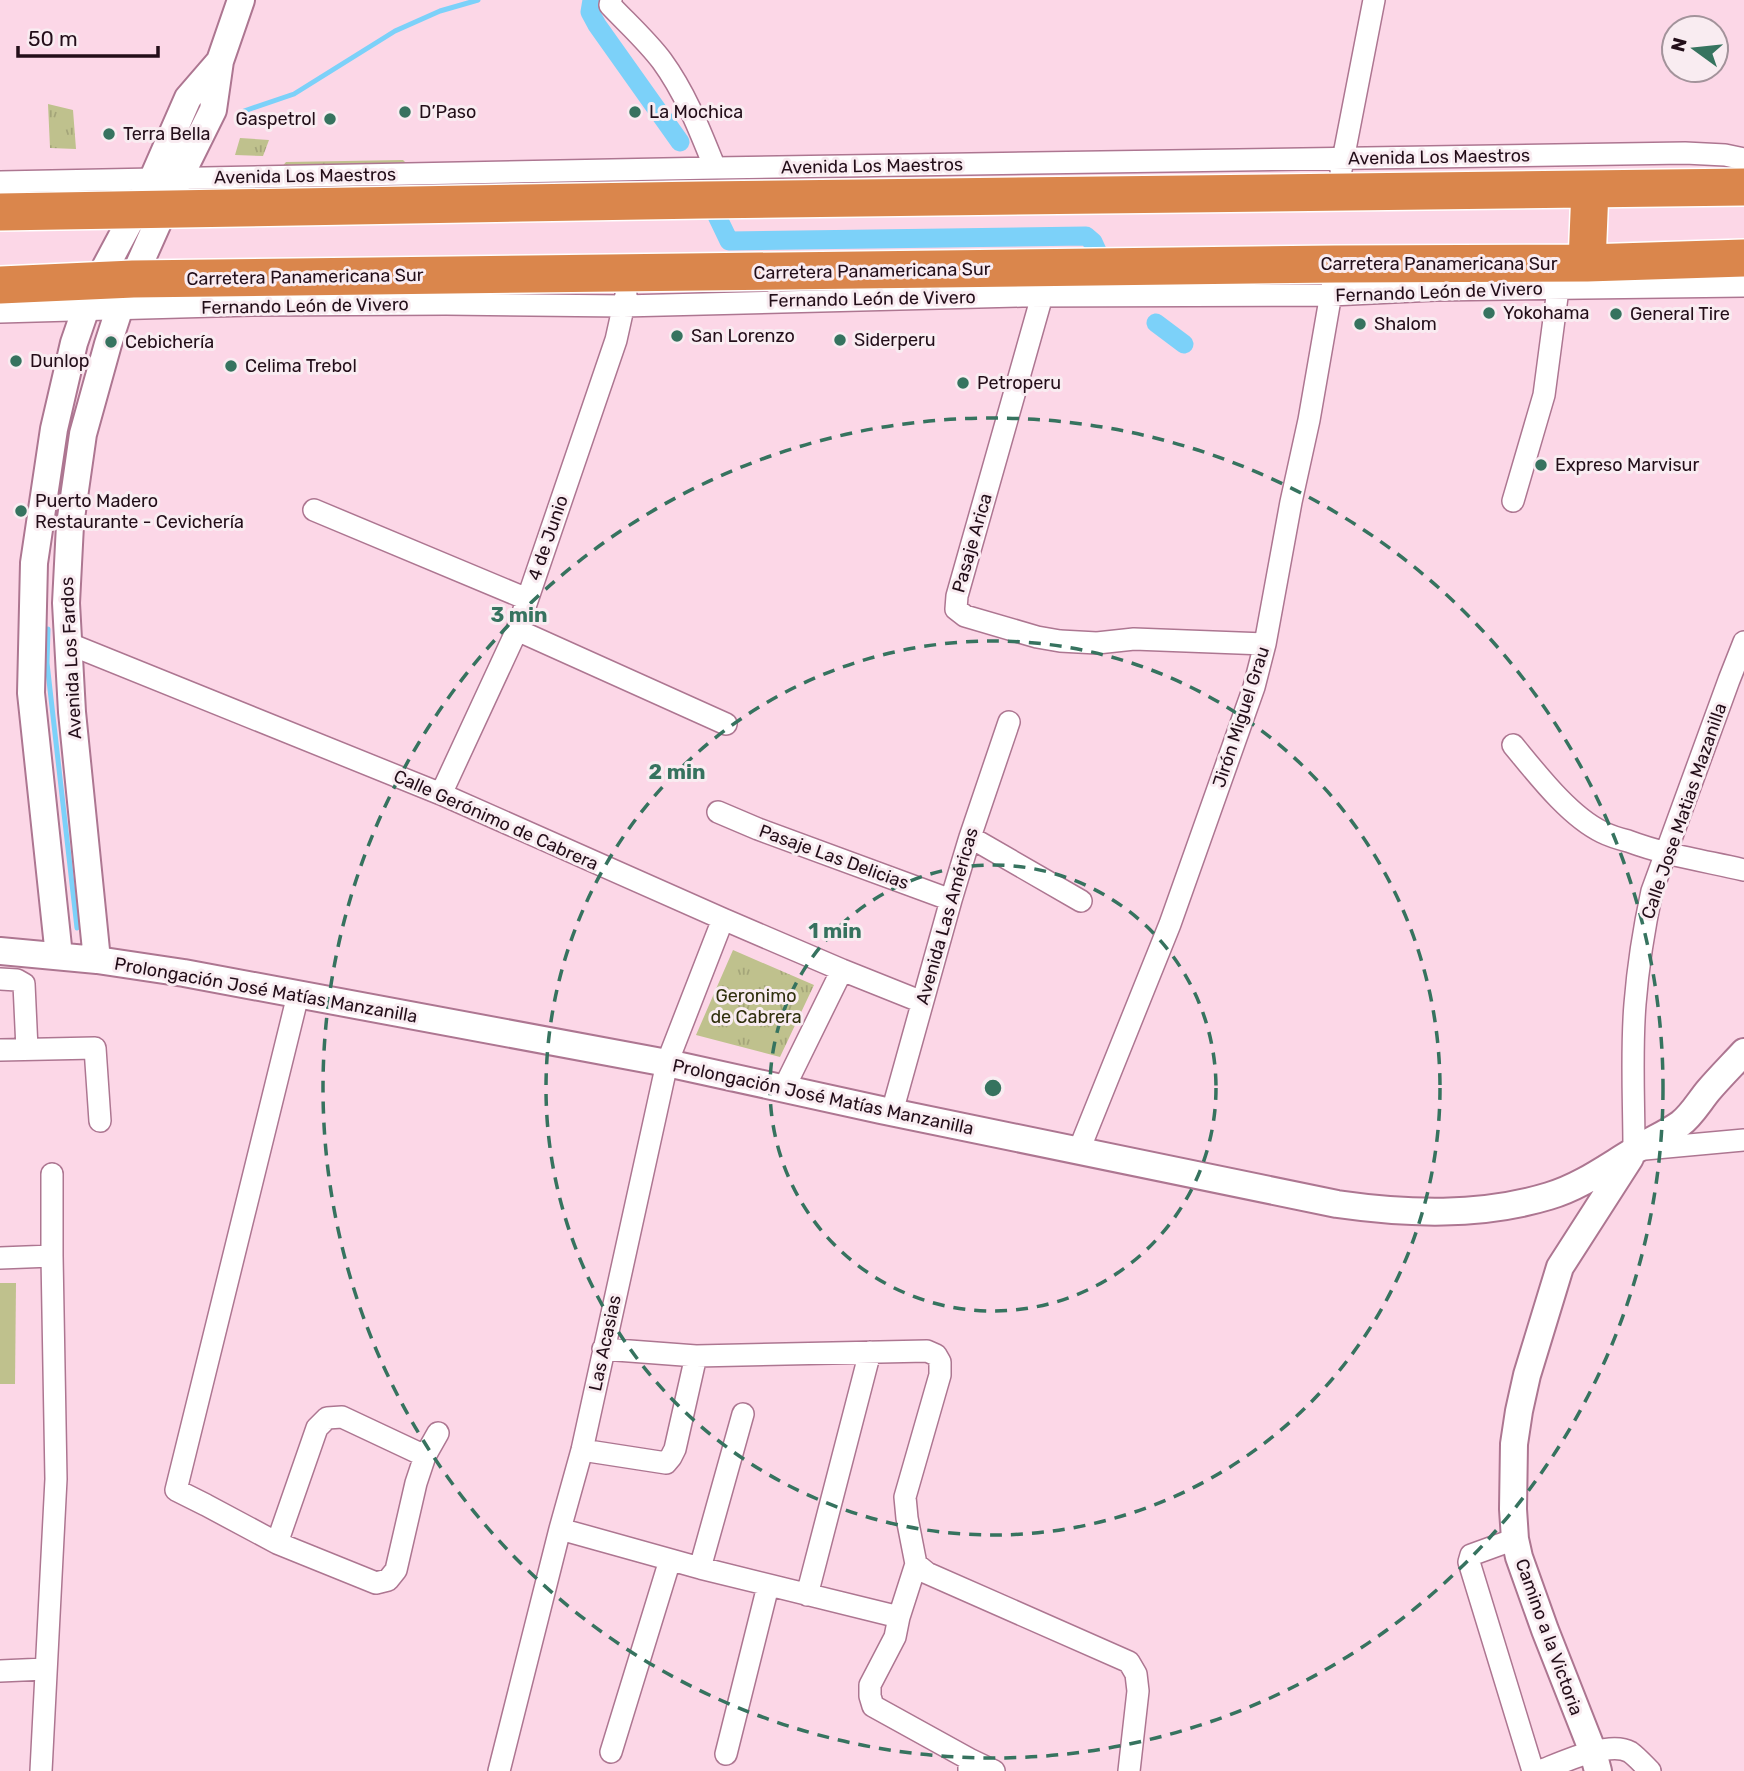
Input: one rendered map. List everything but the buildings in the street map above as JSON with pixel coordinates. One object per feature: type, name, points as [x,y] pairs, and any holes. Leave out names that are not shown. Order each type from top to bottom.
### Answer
[{"type":"highway","points":[[0,212],[158,194],[708,184],[754,200],[1340,175],[1590,189],[1744,187]]},
{"type":"highway","points":[[1569,271],[1590,189]]},
{"type":"highway","name":"Carretera Panamericana Sur","points":[[0,285],[109,295],[627,290],[1051,282],[1143,268],[1333,280],[1569,271],[1744,258]]},
{"type":"street","points":[[109,295],[158,194],[188,98],[220,61],[242,0]]},
{"type":"street","points":[[611,0],[610,5],[660,58],[679,86],[696,122],[708,184]]},
{"type":"street","points":[[1340,175],[1374,0]]},
{"type":"street","name":"Avenida Los Maestros","points":[[708,184],[1340,175],[1685,153],[1744,159]]},
{"type":"street","points":[[0,182],[158,194]]},
{"type":"street","points":[[109,295],[158,194]]},
{"type":"street","points":[[1513,501],[1544,395],[1569,271]]},
{"type":"street","name":"Fernando León de Vivero","points":[[1569,271],[1744,286]]},
{"type":"street","name":"Fernando León de Vivero","points":[[1051,282],[1333,280]]},
{"type":"street","name":"Jirón Miguel Grau","points":[[1079,1150],[1170,924],[1254,687],[1310,419],[1333,280]]},
{"type":"street","name":"Pasaje Arica","points":[[1051,282],[957,596],[956,609],[965,616],[1060,641],[1097,643],[1134,639],[1265,644]]},
{"type":"street","name":"4 de Junio","points":[[441,794],[517,630],[616,340],[627,290]]},
{"type":"street","points":[[0,312],[109,295]]},
{"type":"street","name":"Avenida Los Fardos","points":[[59,956],[31,693],[34,563],[54,429],[74,343],[109,295]]},
{"type":"street","name":"Avenida Los Fardos","points":[[97,960],[72,712],[67,643],[67,565],[83,434],[108,344],[109,295]]},
{"type":"street","points":[[54,429],[83,434]]},
{"type":"street","points":[[314,510],[527,599]]},
{"type":"street","points":[[517,630],[726,724]]},
{"type":"street","name":"Calle Jose Matias Mazanilla","points":[[1634,1150],[1635,1005],[1644,927],[1652,891],[1744,642]]},
{"type":"street","name":"Calle Gerónimo de Cabrera","points":[[67,643],[441,794],[723,919],[922,1002]]},
{"type":"street","name":"Avenida Las Américas","points":[[892,1112],[951,900],[1009,722]]},
{"type":"street","points":[[1513,745],[1577,815],[1602,832],[1636,844],[1744,870]]},
{"type":"street","name":"Pasaje Las Delicias","points":[[718,812],[951,900]]},
{"type":"street","points":[[970,837],[1081,901]]},
{"type":"street","name":"Las Acasias","points":[[499,1771],[582,1450],[667,1063],[723,919]]},
{"type":"street","name":"Prolongación José Matías Manzanilla","points":[[0,951],[97,960],[184,973],[667,1063],[1337,1203],[1408,1212],[1477,1209],[1551,1196],[1606,1169],[1682,1123],[1744,1052]]},
{"type":"street","points":[[784,1088],[842,970]]},
{"type":"street","points":[[0,979],[17,980],[24,984],[27,1049]]},
{"type":"street","points":[[298,995],[176,1490],[277,1543],[376,1583],[388,1580],[396,1570],[416,1483],[425,1456],[438,1433]]},
{"type":"street","points":[[0,1050],[94,1048],[100,1121]]},
{"type":"street","points":[[1634,1150],[1744,1140]]},
{"type":"street","name":"Camino a la Victoria","points":[[1595,1761],[1527,1582],[1515,1539],[1514,1444],[1527,1375],[1560,1267],[1634,1150]]},
{"type":"street","points":[[41,1771],[56,1479],[52,1174]]},
{"type":"street","points":[[0,1258],[52,1256]]},
{"type":"street","points":[[603,1349],[696,1356],[927,1350],[936,1355],[940,1363],[940,1375],[905,1497],[916,1564],[895,1637],[870,1685],[870,1696],[873,1706],[969,1765],[994,1771]]},
{"type":"street","points":[[807,1595],[870,1352]]},
{"type":"street","points":[[582,1450],[666,1463],[675,1449],[696,1356]]},
{"type":"street","points":[[701,1569],[743,1414]]},
{"type":"street","points":[[277,1543],[317,1428],[327,1418],[342,1417],[425,1456]]},
{"type":"street","points":[[560,1529],[701,1569],[899,1617]]},
{"type":"street","points":[[1515,1539],[1471,1555],[1469,1562],[1533,1771]]},
{"type":"street","points":[[611,1752],[670,1560]]},
{"type":"street","points":[[916,1564],[927,1573],[1129,1662],[1136,1674],[1138,1691],[1129,1771]]},
{"type":"street","points":[[726,1754],[768,1586]]},
{"type":"street","points":[[0,1671],[45,1669]]},
{"type":"street","points":[[1539,1771],[1595,1761],[1616,1748],[1628,1751],[1650,1771]]},
{"type":"green space","points":[[48,104],[73,110],[76,149],[50,148]]},
{"type":"green space","points":[[240,138],[269,140],[263,156],[235,155]]},
{"type":"green space","points":[[403,160],[411,168],[280,169],[286,162]]},
{"type":"green space","name":"Geronimo de Cabrera","points":[[733,950],[814,985],[780,1057],[696,1035]]},
{"type":"green space","points":[[0,1283],[16,1283],[15,1384],[0,1384]]},
{"type":"waterway","points":[[244,111],[294,94],[395,31],[440,11],[478,0]]},
{"type":"waterway","points":[[592,0],[590,12],[597,25],[680,142]]},
{"type":"waterway","points":[[717,216],[729,241],[1086,236],[1093,242],[1098,253]]},
{"type":"waterway","points":[[1156,323],[1184,344]]},
{"type":"waterway","points":[[48,629],[47,663],[77,928]]},
{"type":"place","name":"D’Paso","points":[[405,112]]},
{"type":"place","name":"La Mochica","points":[[635,112]]},
{"type":"place","name":"Gaspetrol","points":[[330,119]]},
{"type":"place","name":"Terra Bella","points":[[109,134]]},
{"type":"place","name":"Yokohama","points":[[1489,313]]},
{"type":"place","name":"General Tire","points":[[1616,314]]},
{"type":"place","name":"Shalom","points":[[1360,324]]},
{"type":"place","name":"San Lorenzo","points":[[677,336]]},
{"type":"place","name":"Siderperu","points":[[840,340]]},
{"type":"place","name":"Cebichería","points":[[111,342]]},
{"type":"place","name":"Dunlop","points":[[16,361]]},
{"type":"place","name":"Celima Trebol","points":[[231,366]]},
{"type":"place","name":"Petroperu","points":[[963,383]]},
{"type":"place","name":"Expreso Marvisur","points":[[1541,465]]},
{"type":"place","name":"Puerto Madero Restaurante - Cevichería","points":[[21,511]]}]
